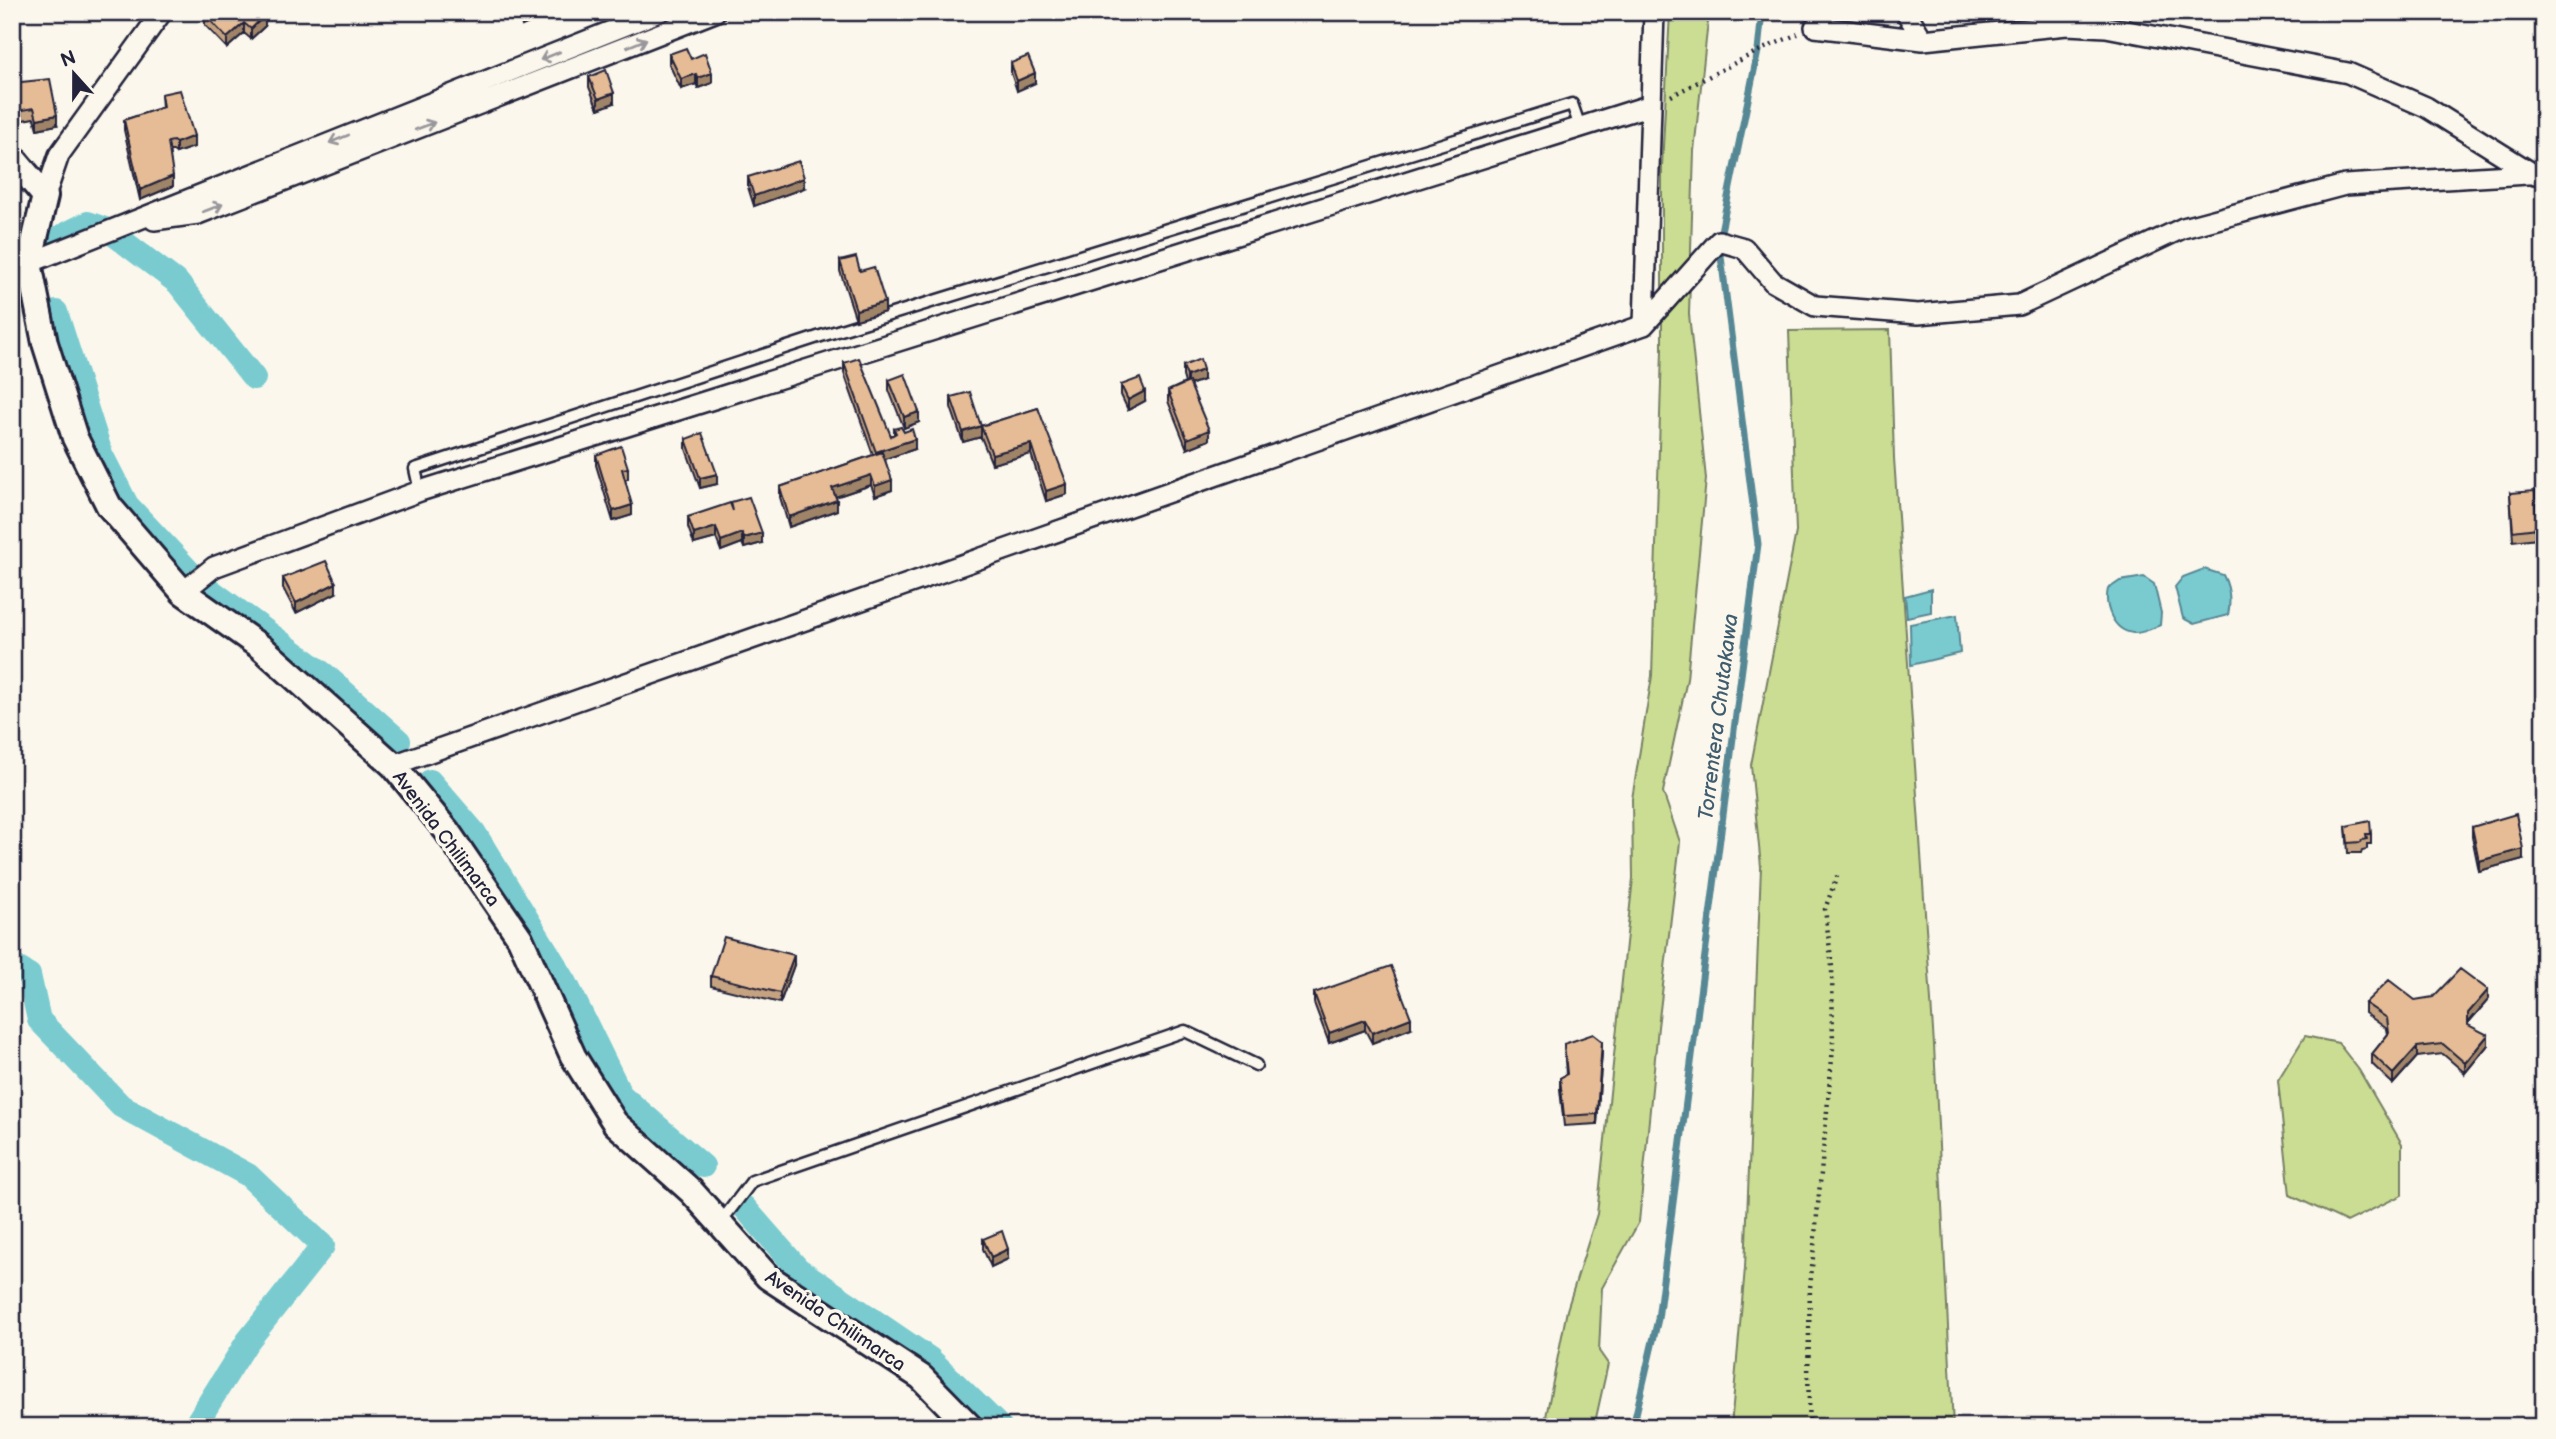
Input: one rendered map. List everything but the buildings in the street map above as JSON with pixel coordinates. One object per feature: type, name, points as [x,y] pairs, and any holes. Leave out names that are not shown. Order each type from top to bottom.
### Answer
[{"type":"street","points":[[12,157],[45,196],[60,155],[162,12]]},
{"type":"street","points":[[25,262],[659,12]]},
{"type":"street","points":[[122,225],[198,214],[715,12]]},
{"type":"street","points":[[1644,325],[1654,12]]},
{"type":"street","points":[[1906,12],[1923,40]]},
{"type":"street","points":[[1815,27],[1923,40],[2067,25],[2106,27],[2348,73],[2426,107],[2539,174]]},
{"type":"street","points":[[184,592],[214,567],[420,491],[1651,105]]},
{"type":"street","points":[[393,765],[1644,325],[1719,241],[1744,248],[1773,282],[1815,306],[1917,314],[2019,304],[2183,228],[2345,185],[2539,174]]},
{"type":"street","name":"Avenida Chilimarca","points":[[45,196],[25,262],[45,343],[75,438],[109,506],[184,592],[262,648],[393,765],[447,831],[520,938],[573,1056],[615,1124],[691,1191],[768,1277],[920,1377],[970,1427]]},
{"type":"lane","points":[[420,491],[415,468],[821,336],[1572,104],[1580,127]]},
{"type":"lane","points":[[720,1224],[752,1181],[1185,1031],[1256,1065]]},
{"type":"path","points":[[1651,105],[1758,51],[1815,27]]},
{"type":"path","points":[[1810,1427],[1810,1288],[1833,1048],[1832,967],[1825,909],[1837,876]]},
{"type":"green space","points":[[1670,12],[1709,12],[1694,151],[1689,314],[1706,479],[1687,679],[1663,792],[1680,842],[1639,1222],[1602,1288],[1599,1351],[1608,1364],[1594,1427],[1544,1427],[1567,1310],[1597,1214],[1633,878],[1632,799],[1652,676],[1662,350],[1662,166]]},
{"type":"green space","points":[[1890,330],[1894,458],[1934,1045],[1953,1427],[1731,1427],[1745,1268],[1761,867],[1751,765],[1796,532],[1789,331]]},
{"type":"green space","points":[[2305,1036],[2338,1043],[2359,1070],[2402,1144],[2402,1195],[2347,1222],[2290,1195],[2278,1080]]},
{"type":"water","points":[[2204,569],[2223,575],[2229,595],[2228,615],[2194,624],[2183,618],[2175,587],[2183,577]]},
{"type":"water","points":[[2144,577],[2154,584],[2161,613],[2160,625],[2133,633],[2115,623],[2107,603],[2108,589],[2120,581]]},
{"type":"water","points":[[1931,589],[1931,612],[1907,617],[1905,596]]},
{"type":"water","points":[[1957,615],[1960,653],[1911,665],[1910,624]]},
{"type":"waterway","name":"Torrentera Chutakawa","points":[[1633,1427],[1658,1319],[1758,544],[1719,241],[1758,51],[1762,12]]},
{"type":"waterway","points":[[60,237],[88,223],[108,230],[178,283],[254,378]]},
{"type":"waterway","points":[[56,312],[101,454],[127,505],[198,581],[325,675],[399,741]]},
{"type":"waterway","points":[[430,781],[474,832],[566,983],[621,1095],[703,1166]]},
{"type":"waterway","points":[[12,965],[29,975],[39,1020],[121,1106],[248,1175],[323,1246],[247,1342],[194,1427]]},
{"type":"waterway","points":[[744,1207],[798,1269],[930,1359],[1000,1427]]}]
